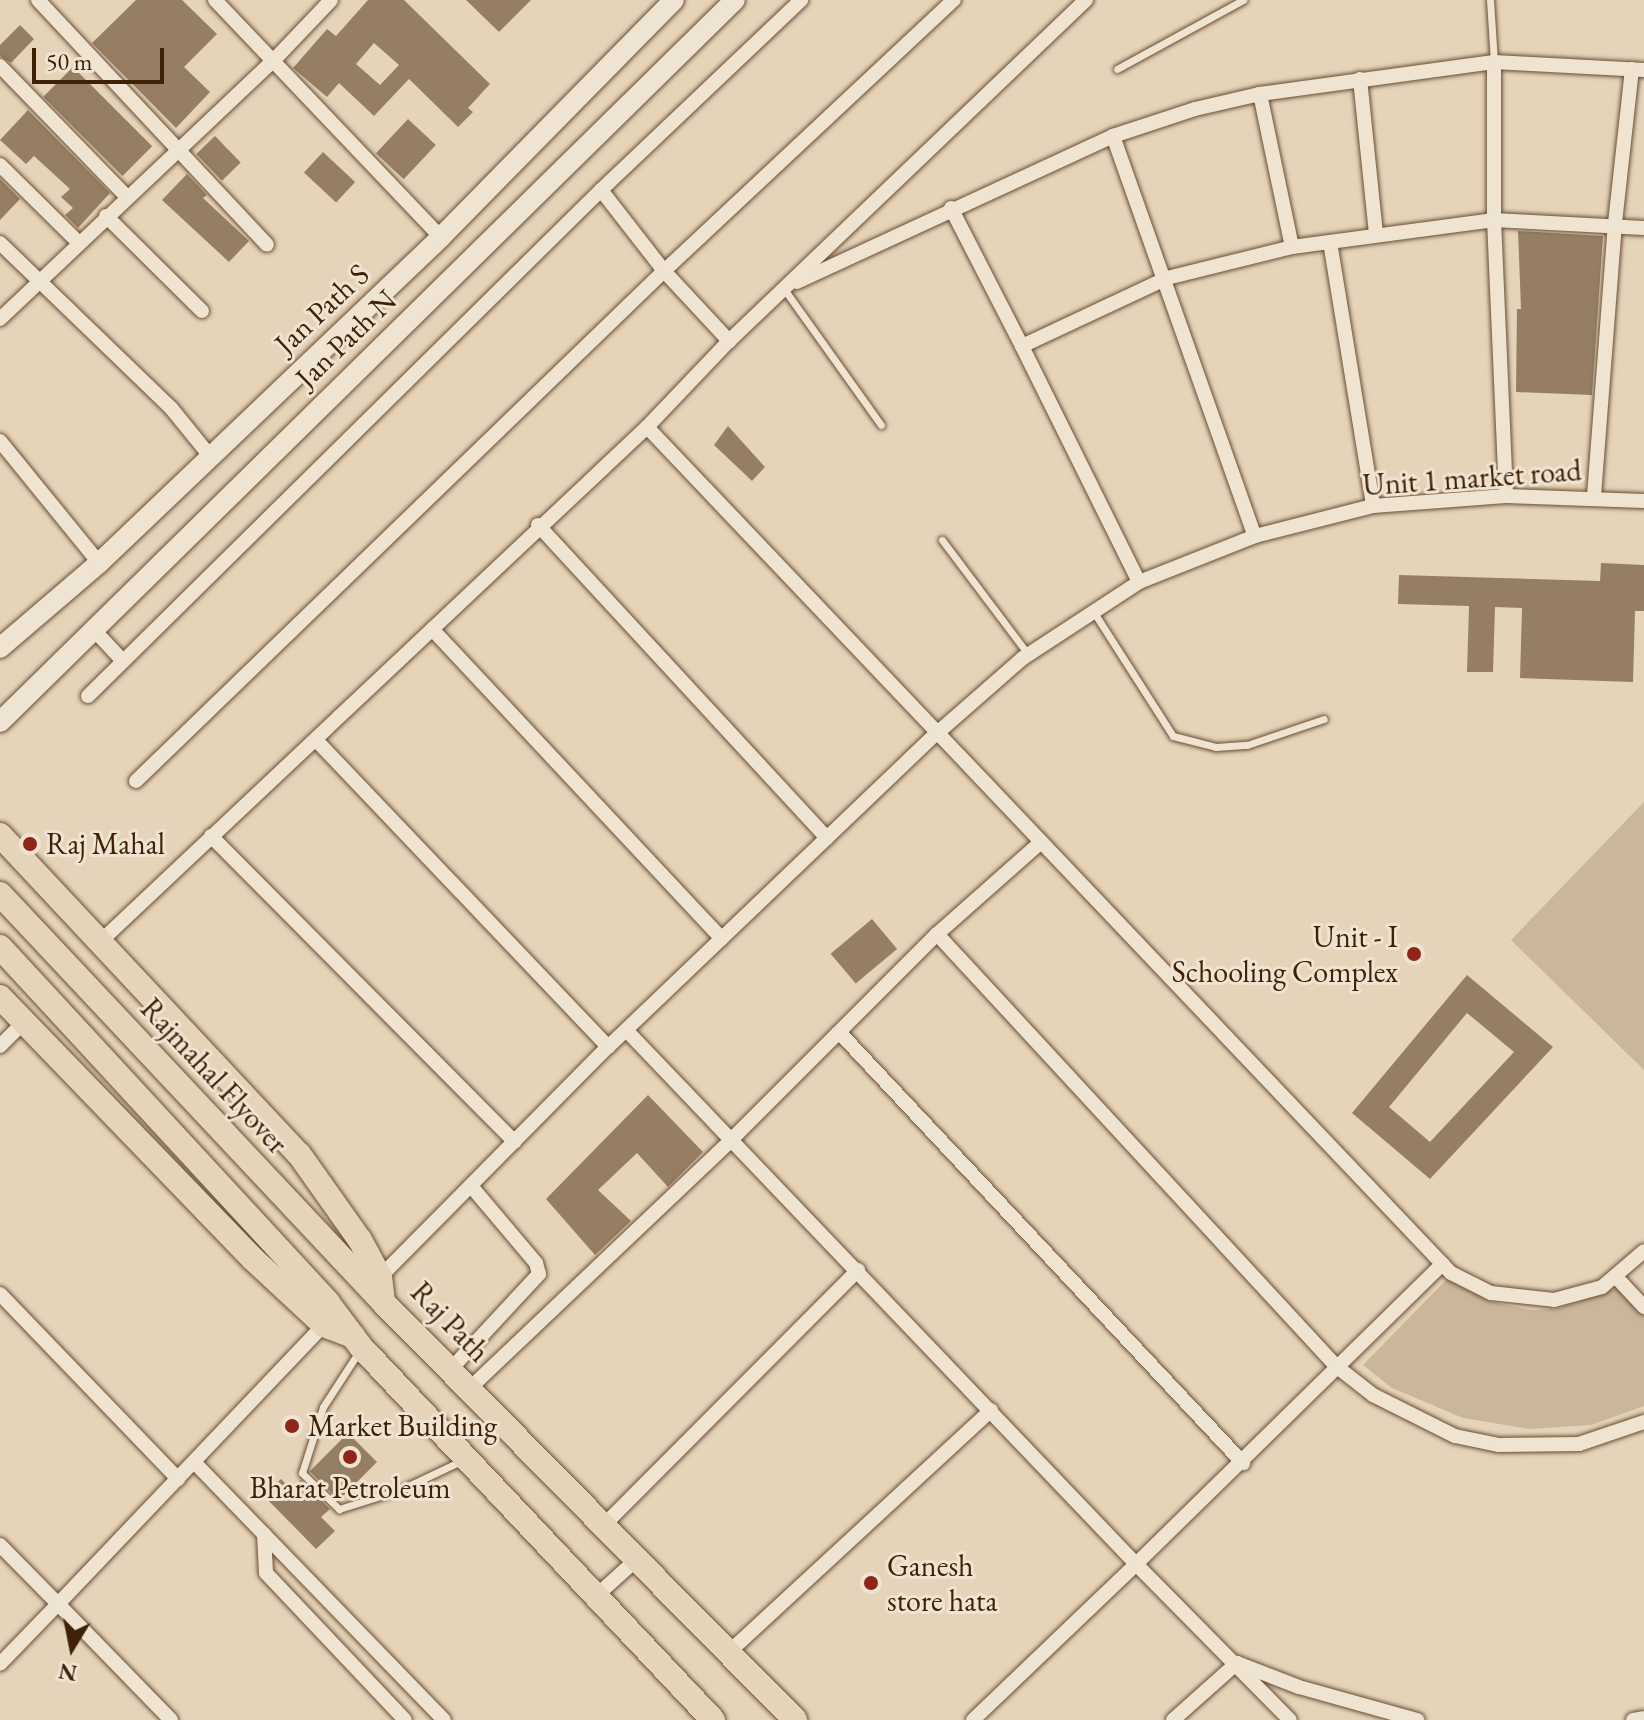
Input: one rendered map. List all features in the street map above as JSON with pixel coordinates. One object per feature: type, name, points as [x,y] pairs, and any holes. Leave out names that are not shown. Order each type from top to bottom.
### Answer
[{"type":"main road","name":"Jan Path S","points":[[0,648],[99,563],[441,237],[674,0]]},
{"type":"main road","name":"Jan Path N","points":[[0,722],[735,0]]},
{"type":"main road","name":"Raj Path","points":[[0,835],[102,940],[299,1154],[380,1277],[383,1302],[795,1720]]},
{"type":"main road","name":"Rajmahal Flyover","points":[[0,894],[383,1302]]},
{"type":"main road","points":[[0,947],[357,1342],[713,1720]]},
{"type":"main road","points":[[0,997],[324,1325],[357,1342]]},
{"type":"street","points":[[38,0],[176,152],[267,245]]},
{"type":"street","points":[[215,0],[441,237]]},
{"type":"street","points":[[0,319],[126,196],[273,61],[331,0]]},
{"type":"street","points":[[88,696],[601,190],[801,0]]},
{"type":"street","points":[[136,781],[664,271],[954,0]]},
{"type":"street","points":[[102,940],[316,740],[538,525],[647,427],[729,341],[1086,0]]},
{"type":"street","points":[[784,289],[951,208],[1113,136],[1260,94],[1494,62],[1638,70],[1615,223],[1594,496]]},
{"type":"street","points":[[1494,62],[1494,220],[1506,496]]},
{"type":"street","points":[[0,66],[126,196]]},
{"type":"street","points":[[1360,79],[1376,235]]},
{"type":"street","points":[[1260,94],[1292,247]]},
{"type":"street","points":[[1113,136],[1167,278],[1255,536]]},
{"type":"street","points":[[0,165],[79,243]]},
{"type":"street","points":[[601,190],[664,271],[729,341]]},
{"type":"street","points":[[951,208],[1139,582]]},
{"type":"street","points":[[106,216],[202,311]]},
{"type":"street","points":[[1022,346],[1167,278],[1292,247],[1494,220],[1615,223],[1644,228]]},
{"type":"street","points":[[1330,242],[1373,506]]},
{"type":"street","points":[[0,243],[171,408],[210,456]]},
{"type":"street","points":[[647,427],[935,735],[1041,842],[1442,1264],[1491,1293],[1521,1300],[1576,1297],[1617,1278],[1644,1251]]},
{"type":"street","points":[[0,441],[99,563]]},
{"type":"street","name":"Unit 1 market road","points":[[380,1277],[608,1047],[935,735],[1028,654],[1139,582],[1255,536],[1373,506],[1506,496],[1594,496],[1644,501]]},
{"type":"street","points":[[538,525],[827,838]]},
{"type":"street","points":[[432,629],[722,939]]},
{"type":"street","points":[[94,630],[123,661]]},
{"type":"street","points":[[316,740],[608,1047]]},
{"type":"street","points":[[211,836],[515,1142]]},
{"type":"street","points":[[469,1389],[730,1141],[937,934],[1041,842]]},
{"type":"street","points":[[937,934],[1336,1366],[1412,1418],[1499,1445],[1579,1444],[1644,1422]]},
{"type":"street","points":[[0,1046],[24,1022]]},
{"type":"street","points":[[627,1031],[1136,1564],[1290,1720]]},
{"type":"street","points":[[839,1032],[1243,1463]]},
{"type":"street","points":[[450,1370],[539,1274],[536,1263],[471,1186]]},
{"type":"street","points":[[973,1720],[1243,1463],[1336,1366],[1442,1264]]},
{"type":"street","points":[[604,1525],[858,1270]]},
{"type":"street","points":[[1617,1278],[1644,1307]]},
{"type":"street","points":[[0,1294],[178,1479]]},
{"type":"street","points":[[0,1664],[324,1325]]},
{"type":"street","points":[[728,1653],[991,1410]]},
{"type":"street","points":[[194,1462],[444,1720]]},
{"type":"street","points":[[264,1534],[266,1573],[405,1720]]},
{"type":"street","points":[[0,1545],[171,1720]]},
{"type":"street","points":[[596,1596],[637,1559]]},
{"type":"street","points":[[1173,1720],[1237,1663]]},
{"type":"street","points":[[1237,1663],[1417,1720]]},
{"type":"street","points":[[1633,1720],[1644,1718]]},
{"type":"lane","points":[[1117,69],[1243,0]]},
{"type":"lane","points":[[1490,0],[1494,62]]},
{"type":"lane","points":[[784,289],[881,425]]},
{"type":"lane","points":[[942,540],[1028,654]]},
{"type":"lane","points":[[1093,611],[1173,736],[1216,747],[1247,745],[1324,719]]},
{"type":"lane","points":[[357,1342],[323,1407],[302,1473],[339,1509],[402,1489],[466,1458]]},
{"type":"shaded area","points":[[1644,802],[1644,1070],[1511,940]]},
{"type":"shaded area","points":[[1448,1278],[1491,1302],[1531,1310],[1556,1309],[1618,1288],[1644,1316],[1644,1406],[1591,1425],[1529,1429],[1463,1418],[1392,1388],[1363,1365]]},
{"type":"building","points":[[136,0],[182,0],[217,34],[184,67],[210,92],[176,128],[92,43]]},
{"type":"building","points":[[368,0],[404,0],[490,84],[468,108],[473,112],[458,127],[409,79],[374,116],[339,83],[327,97],[293,68],[327,29],[336,36]],"holes":[[[374,43],[399,65],[380,85],[356,64]]]},
{"type":"building","points":[[466,0],[531,0],[499,32]]},
{"type":"building","points":[[20,25],[34,39],[11,63],[0,56],[0,45]]},
{"type":"building","points":[[73,67],[152,146],[122,176],[43,97]]},
{"type":"building","points":[[28,110],[110,193],[78,228],[65,215],[73,208],[61,197],[70,189],[34,156],[26,164],[0,140]]},
{"type":"building","points":[[408,119],[436,145],[404,179],[376,153]]},
{"type":"building","points":[[215,136],[241,163],[222,181],[196,154]]},
{"type":"building","points":[[323,152],[355,182],[336,202],[304,172]]},
{"type":"building","points":[[187,174],[207,195],[203,198],[249,241],[229,262],[162,200]]},
{"type":"building","points":[[0,179],[20,199],[0,220]]},
{"type":"building","points":[[1518,231],[1603,236],[1592,395],[1516,392],[1517,309],[1521,309]]},
{"type":"building","points":[[728,426],[765,467],[752,481],[714,445]]},
{"type":"building","points":[[1601,563],[1644,565],[1644,611],[1635,611],[1633,682],[1520,678],[1522,608],[1495,607],[1493,672],[1467,672],[1469,606],[1398,604],[1399,575],[1600,581]]},
{"type":"building","points":[[872,919],[897,949],[856,984],[831,954]]},
{"type":"building","points":[[1467,975],[1553,1047],[1430,1179],[1352,1113]],"holes":[[[1467,1013],[1514,1052],[1430,1142],[1389,1107]]]},
{"type":"building","points":[[648,1095],[703,1152],[668,1187],[637,1153],[598,1190],[631,1221],[595,1255],[546,1199]]},
{"type":"building","points":[[348,1433],[377,1462],[339,1500],[310,1471]]},
{"type":"building","points":[[281,1479],[291,1489],[300,1480],[330,1509],[321,1517],[335,1531],[316,1549],[264,1496]]},
{"type":"place","name":"Raj Mahal","points":[[30,844]]},
{"type":"place","name":"Unit - I Schooling Complex","points":[[1414,954]]},
{"type":"place","name":"Market Building","points":[[292,1426]]},
{"type":"place","name":"Bharat Petroleum","points":[[350,1457]]},
{"type":"place","name":"Ganesh store hata","points":[[871,1583]]}]
